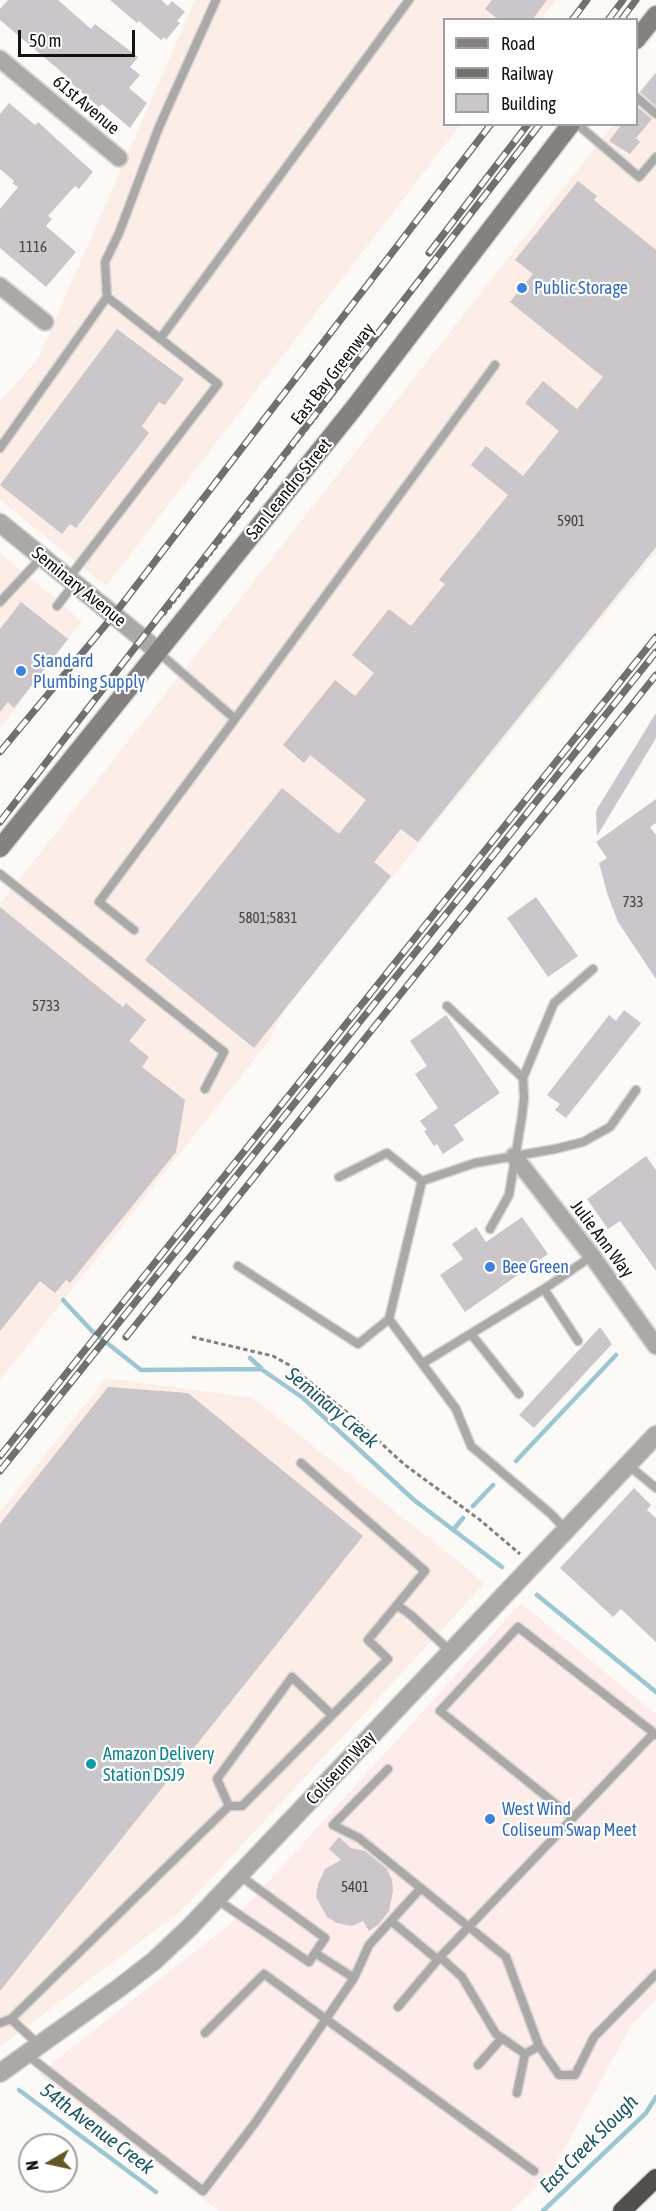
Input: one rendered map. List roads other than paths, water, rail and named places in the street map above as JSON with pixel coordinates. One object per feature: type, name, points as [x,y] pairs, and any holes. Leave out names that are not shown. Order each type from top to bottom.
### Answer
[{"type":"highway","points":[[622,2211],[656,2178]]},
{"type":"main road","points":[[638,38],[656,15]]},
{"type":"main road","name":"San Leandro Street","points":[[0,848],[151,646],[354,408],[569,126]]},
{"type":"street","name":"61st Avenue","points":[[0,58],[120,158]]},
{"type":"street","points":[[0,286],[45,322]]},
{"type":"street","name":"Seminary Avenue","points":[[0,523],[151,646]]},
{"type":"street","name":"Julie Ann Way","points":[[514,1156],[592,1256],[656,1346]]},
{"type":"street","name":"Coliseum Way","points":[[0,2073],[154,1961],[239,1875],[656,1435]]},
{"type":"lane","points":[[0,448],[107,297],[105,262],[119,233],[159,127],[216,0]]},
{"type":"lane","points":[[159,339],[410,0]]},
{"type":"lane","points":[[638,99],[656,114]]},
{"type":"lane","points":[[579,126],[639,177],[656,157]]},
{"type":"lane","points":[[57,606],[71,581],[218,384],[107,297]]},
{"type":"lane","points":[[134,930],[99,902],[495,365]]},
{"type":"lane","points":[[0,602],[42,557]]},
{"type":"lane","points":[[151,646],[235,719]]},
{"type":"lane","points":[[0,874],[224,1052],[205,1089]]},
{"type":"lane","points":[[490,1229],[509,1195],[522,1116],[523,1078],[554,1003],[593,969]]},
{"type":"lane","points":[[447,1006],[523,1078]]},
{"type":"lane","points":[[422,1180],[475,1163],[583,1142],[610,1127],[636,1090]]},
{"type":"lane","points":[[339,1177],[387,1153],[422,1180]]},
{"type":"lane","points":[[238,1266],[358,1344],[389,1319],[422,1180]]},
{"type":"lane","points":[[423,1363],[544,1289],[592,1256]]},
{"type":"lane","points":[[544,1289],[578,1341]]},
{"type":"lane","points":[[389,1319],[456,1409],[471,1446],[551,1514],[566,1530]]},
{"type":"lane","points":[[471,1334],[519,1394]]},
{"type":"lane","points":[[0,2023],[11,2019],[229,1806],[242,1806],[388,1659],[368,1640],[425,1571],[301,1463]]},
{"type":"lane","points":[[628,1464],[656,1488]]},
{"type":"lane","points":[[397,1605],[451,1652]]},
{"type":"lane","points":[[398,2007],[469,1927],[655,1734],[518,1627],[440,1711],[573,1818]]},
{"type":"lane","points":[[229,1806],[217,1779],[292,1677],[332,1715]]},
{"type":"lane","points":[[388,1768],[333,1825],[359,1838],[506,1957],[539,2046],[558,2075],[575,2075],[594,2037],[656,1974]]},
{"type":"lane","points":[[216,1899],[309,1962],[325,1938],[239,1875]]},
{"type":"lane","points":[[11,2019],[33,2049],[203,2191],[255,2123],[354,1978],[369,1945],[421,1888]]},
{"type":"lane","points":[[391,1921],[462,1977],[496,2034],[525,2054]]},
{"type":"lane","points":[[315,1953],[354,1978]]},
{"type":"lane","points":[[205,2033],[264,1974],[534,2171]]},
{"type":"lane","points":[[478,2065],[502,2038]]},
{"type":"lane","points":[[517,2093],[525,2054],[539,2046]]},
{"type":"waterway","name":"Seminary Creek","points":[[63,1300],[92,1331],[141,1370],[261,1369],[303,1398],[414,1500],[502,1567]]},
{"type":"waterway","points":[[516,1461],[616,1355]]},
{"type":"waterway","points":[[250,1358],[261,1368]]},
{"type":"waterway","points":[[473,1506],[493,1485]]},
{"type":"waterway","points":[[453,1530],[463,1518]]},
{"type":"waterway","name":"Seminary Creek","points":[[537,1595],[656,1692]]},
{"type":"waterway","name":"54th Avenue Creek","points":[[19,2090],[156,2192]]},
{"type":"waterway","name":"East Creek Slough","points":[[543,2211],[646,2113],[656,2097]]},
{"type":"railway","points":[[574,18],[587,0]]},
{"type":"railway","points":[[610,18],[623,0]]},
{"type":"railway","points":[[622,18],[636,0]]},
{"type":"railway","points":[[0,752],[113,616],[489,126]]},
{"type":"railway","points":[[429,253],[526,126]]},
{"type":"railway","points":[[0,822],[538,126]]},
{"type":"railway","points":[[0,1456],[656,637]]},
{"type":"railway","points":[[0,1471],[656,652]]},
{"type":"railway","points":[[126,1337],[656,675]]},
{"type":"place","name":"Public Storage","points":[[522,288]]},
{"type":"place","name":"Standard Plumbing Supply","points":[[21,671]]},
{"type":"place","name":"Bee Green","points":[[490,1267]]},
{"type":"place","name":"Amazon Delivery Station DSJ9","points":[[91,1764]]},
{"type":"place","name":"West Wind Coliseum Swap Meet","points":[[490,1819]]}]
